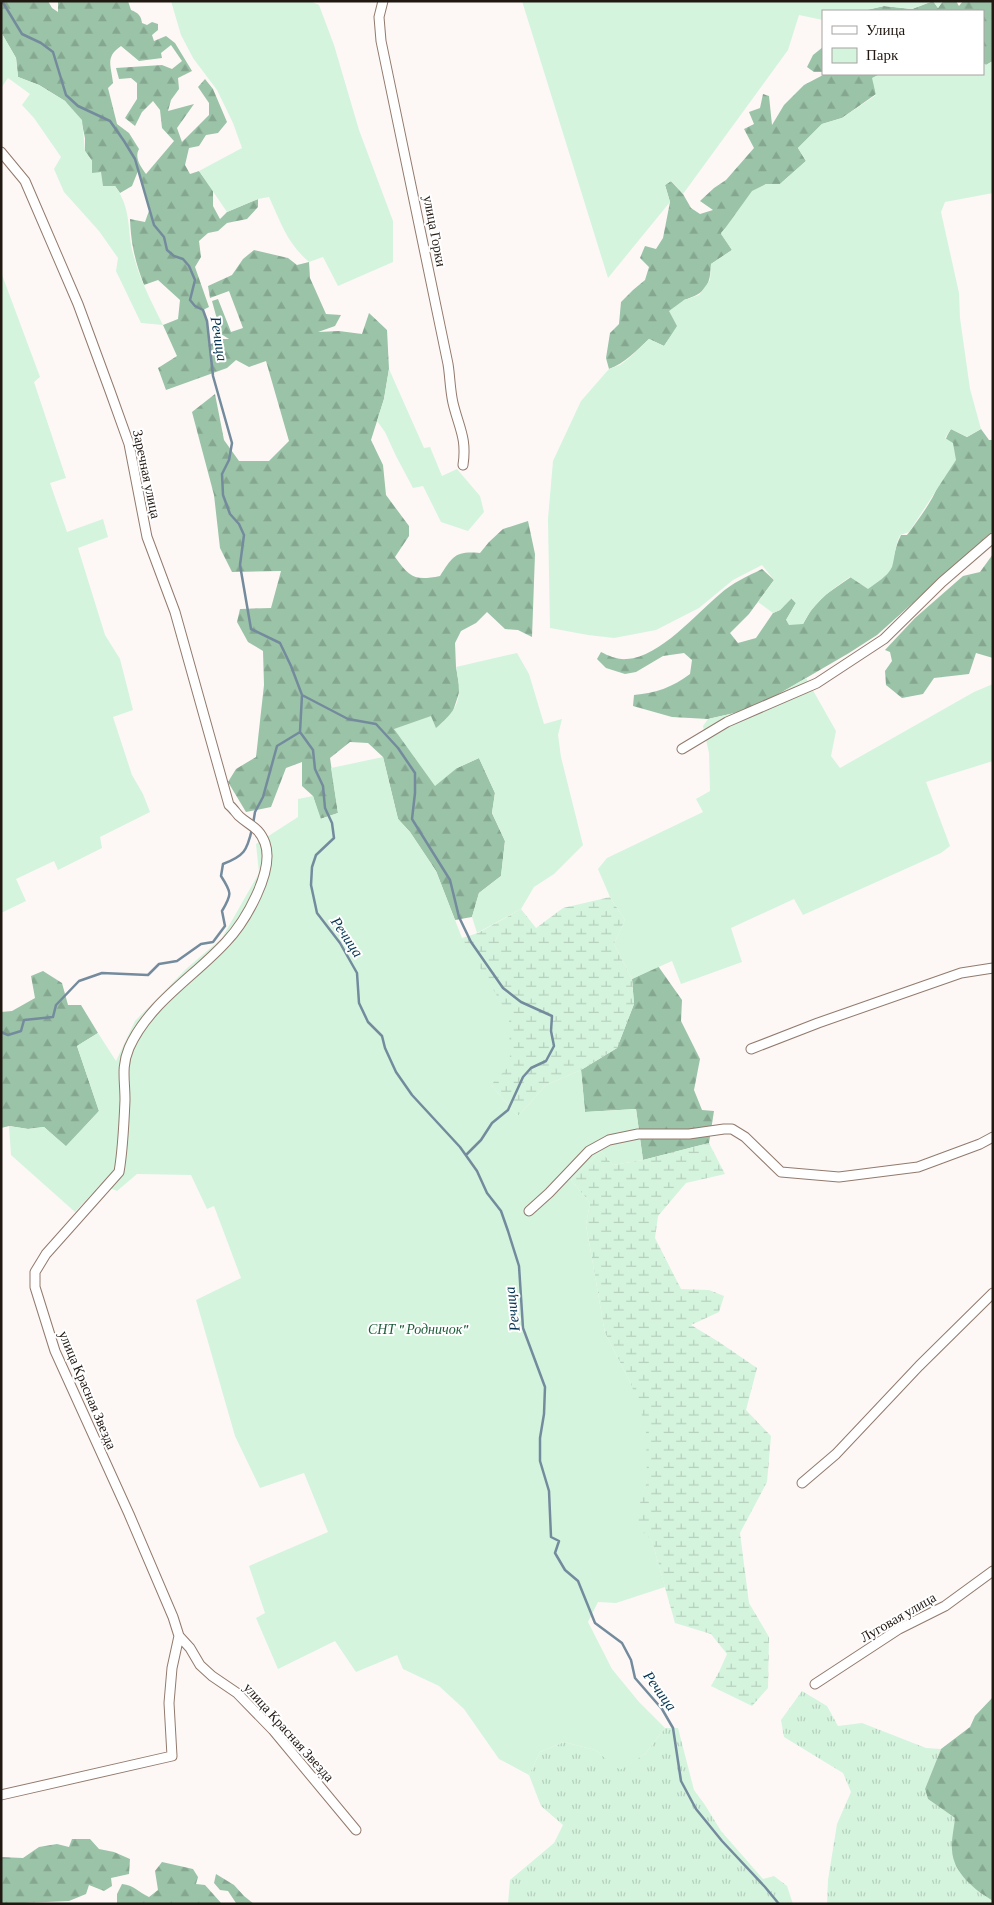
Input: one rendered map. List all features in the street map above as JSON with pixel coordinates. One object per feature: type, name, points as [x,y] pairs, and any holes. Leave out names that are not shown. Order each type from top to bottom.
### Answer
[{"type":"street","name":"улица Горки","points":[[383,1],[379,17],[380,41],[448,364],[453,402],[463,431],[465,450],[463,465]]},
{"type":"street","name":"Заречная улица","points":[[1,152],[13,164],[25,181],[78,304],[129,444],[147,537],[174,612],[229,804],[238,814],[255,826],[265,843],[268,861],[263,882],[247,912],[227,941],[159,1005],[142,1024],[129,1048],[123,1066],[125,1099],[119,1172]]},
{"type":"street","points":[[682,749],[726,722],[817,683],[884,639],[942,582],[993,538]]},
{"type":"street","points":[[751,1049],[818,1023],[962,973],[993,968]]},
{"type":"street","points":[[529,1211],[549,1193],[588,1150],[609,1140],[638,1134],[689,1134],[732,1129],[745,1137],[781,1172],[838,1177],[918,1167],[980,1144],[993,1137]]},
{"type":"street","name":"улица Красная Звезда","points":[[119,1172],[46,1254],[35,1272],[34,1287],[54,1351],[129,1514],[173,1617],[179,1636],[190,1648],[200,1665],[212,1676],[237,1693],[273,1730],[356,1830]]},
{"type":"street","points":[[802,1483],[836,1454],[919,1366],[993,1293]]},
{"type":"street","name":"Луговая улица","points":[[815,1684],[899,1629],[945,1606],[993,1571]]},
{"type":"street","points":[[1,1795],[172,1756],[168,1703],[172,1668],[179,1636]]},
{"type":"green space","points":[[1,1],[48,1],[52,8],[58,12],[58,1],[128,1],[131,10],[139,15],[142,23],[147,25],[152,22],[158,24],[158,30],[152,35],[154,41],[166,36],[175,43],[192,71],[178,78],[179,89],[171,100],[168,111],[194,104],[177,128],[182,142],[209,115],[209,103],[198,87],[205,79],[213,89],[227,122],[218,133],[206,135],[199,146],[189,148],[185,165],[190,174],[199,171],[213,190],[213,206],[220,219],[227,212],[258,199],[258,207],[247,219],[227,223],[218,231],[208,233],[199,241],[201,257],[195,267],[209,307],[203,310],[207,321],[209,345],[220,339],[229,339],[221,334],[212,301],[218,299],[231,332],[243,328],[229,291],[210,298],[208,286],[232,275],[243,259],[254,250],[288,258],[297,265],[309,262],[310,278],[326,314],[341,315],[335,326],[318,332],[339,331],[362,334],[369,313],[387,330],[389,369],[384,399],[371,440],[383,465],[386,495],[409,526],[409,536],[395,557],[409,574],[419,578],[440,576],[456,556],[465,553],[480,553],[503,529],[528,521],[535,554],[532,637],[518,630],[505,629],[487,612],[476,623],[461,631],[455,643],[456,667],[460,690],[452,714],[436,729],[394,729],[457,768],[479,758],[495,793],[492,813],[505,841],[501,876],[479,893],[472,917],[455,920],[436,871],[410,832],[398,819],[383,757],[368,743],[350,742],[330,758],[338,813],[320,819],[313,796],[302,786],[302,762],[286,768],[271,807],[246,812],[228,782],[236,769],[256,757],[264,685],[263,651],[248,642],[237,622],[240,609],[271,608],[281,571],[232,572],[220,548],[214,495],[192,412],[215,394],[224,440],[239,461],[269,461],[289,441],[266,361],[249,367],[236,360],[227,368],[166,390],[158,368],[177,356],[163,325],[178,319],[180,300],[158,280],[144,285],[138,268],[132,245],[130,219],[145,222],[150,208],[138,171],[132,186],[120,193],[115,186],[103,187],[92,174],[92,161],[85,151],[82,124],[65,101],[39,85],[18,77],[16,58],[1,32]],"holes":[[[171,45],[182,61],[172,69],[162,65],[116,68],[119,79],[131,78],[137,83],[137,99],[125,118],[135,126],[142,112],[153,101],[160,110],[162,128],[174,141],[146,174],[137,156],[139,149],[129,133],[117,124],[108,88],[113,83],[110,66],[111,58],[121,46],[139,61],[162,58],[161,53]]]},
{"type":"green space","points":[[171,1],[310,1],[319,5],[334,45],[359,130],[393,221],[393,262],[338,286],[323,257],[309,262],[301,255],[285,232],[269,197],[258,199],[227,212],[199,171],[242,148],[233,123],[217,90],[193,58],[181,35]]},
{"type":"green space","points":[[522,1],[933,1],[912,9],[884,6],[866,10],[822,10],[822,20],[799,15],[788,50],[683,194],[671,181],[665,185],[670,202],[608,278]]},
{"type":"green space","points":[[933,1],[938,8],[943,1],[956,1],[959,6],[963,1],[993,1],[993,61],[986,65],[984,64],[984,10],[866,10],[884,6],[912,9]]},
{"type":"green space","points":[[933,1],[943,1],[938,8]]},
{"type":"green space","points":[[1,32],[16,58],[18,77],[39,85],[65,101],[82,120],[85,151],[92,161],[92,173],[101,172],[103,186],[115,186],[121,195],[127,213],[132,248],[137,266],[163,325],[141,323],[116,271],[118,258],[99,231],[64,192],[54,169],[61,157],[34,118],[22,105],[30,94],[8,78],[1,88]]},
{"type":"green space","points":[[822,48],[822,72],[814,72],[807,67],[813,55]]},
{"type":"green space","points":[[993,61],[993,193],[945,202],[941,212],[959,293],[960,318],[970,389],[981,429],[967,437],[951,429],[945,438],[953,443],[956,460],[909,532],[900,535],[892,567],[888,573],[868,589],[850,577],[818,603],[803,624],[789,625],[786,620],[796,603],[792,598],[780,610],[773,613],[758,602],[774,580],[762,565],[733,580],[699,608],[656,630],[614,638],[550,628],[548,519],[553,461],[581,401],[609,369],[620,365],[628,359],[649,339],[664,346],[677,326],[669,311],[684,300],[699,295],[710,280],[711,264],[732,250],[721,234],[752,191],[766,184],[780,184],[806,161],[798,148],[822,124],[842,118],[876,95],[872,78],[878,75],[984,75],[984,64],[986,65]]},
{"type":"green space","points":[[823,75],[878,75],[873,78],[876,94],[842,118],[822,124],[798,148],[806,161],[780,184],[766,184],[721,233],[732,250],[711,264],[708,283],[705,288],[697,295],[684,300],[678,326],[664,346],[649,339],[625,360],[609,369],[606,358],[610,333],[619,324],[621,302],[645,280],[649,267],[640,258],[645,246],[656,249],[663,238],[670,202],[665,185],[671,181],[683,194],[691,208],[700,214],[713,210],[700,201],[726,180],[754,148],[744,129],[754,124],[749,112],[760,108],[763,94],[769,96],[772,125],[784,105],[804,85]]},
{"type":"green space","points":[[1,272],[40,377],[34,382],[66,478],[50,483],[67,532],[103,519],[108,537],[78,548],[105,635],[120,659],[133,710],[113,717],[132,775],[143,794],[150,812],[100,837],[102,848],[58,870],[54,861],[16,879],[26,901],[1,913]]},
{"type":"green space","points":[[389,369],[424,448],[430,447],[442,476],[457,469],[480,496],[484,512],[468,531],[441,522],[423,486],[413,488],[385,432],[377,421],[384,399]]},
{"type":"green space","points":[[951,429],[967,437],[981,429],[989,440],[993,440],[993,531],[877,635],[777,695],[739,712],[708,719],[672,717],[633,706],[634,695],[664,689],[690,674],[692,660],[684,653],[663,656],[636,672],[625,674],[606,668],[597,659],[601,652],[627,659],[652,651],[677,633],[725,590],[762,569],[774,580],[749,614],[730,633],[738,643],[756,638],[773,613],[780,610],[791,598],[796,603],[786,620],[803,624],[811,610],[825,595],[851,577],[886,575],[891,566],[901,535],[907,535],[936,491],[940,478],[945,443]]},
{"type":"green space","points":[[993,554],[993,658],[976,653],[969,674],[934,678],[923,694],[902,698],[886,685],[885,671],[892,661],[890,652],[885,650],[915,618],[963,576],[980,572]]},
{"type":"green space","points":[[517,653],[529,674],[544,724],[562,719],[558,735],[561,757],[583,845],[554,874],[534,887],[521,909],[477,933],[472,917],[479,893],[501,876],[505,841],[492,813],[495,793],[479,758],[457,768],[435,786],[394,729],[431,716],[436,728],[450,714],[457,702],[459,687],[456,667]]},
{"type":"green space","points":[[806,678],[836,731],[831,756],[840,768],[974,692],[993,684],[993,761],[926,782],[950,846],[941,853],[803,915],[794,899],[731,928],[742,962],[681,984],[672,961],[632,979],[614,944],[625,920],[610,897],[598,869],[607,858],[703,812],[696,799],[710,791],[709,753],[703,726],[708,719],[739,712],[777,695]]},
{"type":"green space","name":"СНТ \" Родничок\"","points":[[383,757],[398,819],[410,832],[436,871],[462,938],[509,1016],[510,1065],[491,1085],[518,1116],[546,1085],[581,1070],[585,1112],[636,1109],[643,1160],[613,1165],[601,1151],[571,1180],[590,1203],[586,1225],[605,1333],[631,1384],[646,1427],[647,1480],[634,1523],[652,1541],[665,1587],[616,1603],[598,1602],[588,1622],[612,1669],[639,1702],[665,1728],[645,1754],[620,1770],[595,1750],[564,1742],[540,1752],[529,1775],[499,1759],[464,1709],[439,1686],[403,1669],[397,1655],[356,1672],[335,1641],[278,1669],[256,1618],[265,1613],[249,1566],[328,1532],[304,1473],[260,1488],[235,1436],[196,1300],[241,1278],[214,1206],[207,1209],[191,1175],[137,1174],[117,1191],[101,1184],[75,1212],[11,1155],[9,1126],[28,1129],[44,1127],[66,1146],[99,1111],[77,1046],[98,1033],[116,1061],[135,1021],[186,969],[222,938],[259,873],[256,844],[298,817],[298,799],[313,796],[321,819],[338,813],[331,768]]},
{"type":"green space","points":[[610,897],[625,920],[614,944],[632,979],[634,1004],[617,1048],[581,1070],[546,1085],[518,1116],[491,1085],[462,938],[478,933],[521,909],[536,928],[563,908]]},
{"type":"green space","points":[[658,966],[682,1000],[681,1021],[700,1059],[694,1090],[702,1110],[714,1111],[709,1143],[643,1160],[636,1109],[585,1112],[581,1070],[617,1048],[634,1004],[632,979]]},
{"type":"green space","points":[[43,971],[62,983],[68,1005],[81,1005],[98,1033],[77,1046],[99,1111],[66,1147],[44,1127],[28,1129],[9,1126],[1,1128],[1,1012],[12,1011],[35,998],[31,976]]},
{"type":"green space","points":[[709,1143],[725,1174],[686,1183],[658,1216],[655,1238],[681,1289],[709,1290],[724,1296],[719,1312],[691,1325],[757,1368],[746,1410],[771,1436],[767,1482],[740,1533],[749,1603],[769,1637],[768,1688],[752,1706],[711,1686],[727,1654],[711,1634],[675,1623],[652,1541],[633,1523],[647,1480],[631,1384],[605,1333],[586,1225],[590,1203],[571,1180],[601,1151],[613,1165],[643,1160]]},
{"type":"green space","points":[[802,1691],[827,1706],[838,1726],[862,1723],[926,1748],[941,1749],[925,1789],[928,1799],[955,1818],[952,1851],[983,1895],[993,1901],[993,1904],[827,1904],[828,1880],[837,1824],[851,1792],[843,1773],[784,1737],[781,1720]]},
{"type":"green space","points":[[993,1697],[993,1901],[972,1886],[956,1866],[952,1850],[955,1818],[928,1799],[925,1789],[941,1749],[970,1727],[975,1716]]},
{"type":"green space","points":[[665,1728],[678,1728],[694,1790],[721,1831],[763,1879],[774,1876],[787,1886],[793,1904],[508,1904],[510,1880],[554,1843],[563,1825],[541,1806],[529,1775],[540,1752],[564,1742],[595,1750],[620,1769],[645,1754]]},
{"type":"green space","points":[[72,1839],[90,1839],[99,1849],[114,1852],[130,1859],[129,1874],[111,1878],[112,1886],[104,1891],[89,1885],[86,1894],[69,1901],[1,1904],[1,1857],[23,1858],[39,1847],[57,1844],[69,1847]]},
{"type":"green space","points":[[162,1862],[193,1869],[198,1877],[196,1884],[205,1885],[222,1904],[117,1904],[117,1894],[122,1884],[133,1887],[149,1897],[158,1890],[155,1871]]},
{"type":"green space","points":[[216,1874],[234,1885],[254,1904],[232,1904],[236,1903],[228,1891],[220,1890],[214,1883]]},
{"type":"waterway","name":"Речица","points":[[2,1],[22,34],[41,43],[53,52],[66,95],[78,106],[110,121],[124,141],[135,159],[154,225],[164,237],[167,250],[174,256],[183,259],[189,266],[195,280],[190,300],[195,306],[203,310],[207,321],[213,376],[232,443],[229,460],[222,474],[223,495],[230,514],[239,524],[244,535],[240,565],[251,629],[280,643],[291,666],[302,695],[300,732],[313,750],[315,769],[323,786],[325,808],[332,823],[334,838],[316,855],[312,867],[311,885],[317,913],[340,943],[357,973],[359,1003],[368,1022],[382,1036],[385,1048],[396,1072],[412,1095],[460,1147],[477,1171],[487,1193],[501,1211],[519,1266],[523,1328],[545,1387],[544,1414],[540,1438],[540,1461],[549,1491],[551,1537],[559,1541],[555,1553],[565,1570],[578,1581],[595,1623],[622,1643],[631,1660],[635,1678],[662,1709],[673,1728],[681,1781],[696,1809],[779,1904]]},
{"type":"waterway","points":[[302,695],[348,719],[376,724],[398,748],[415,773],[412,819],[450,880],[459,917],[471,942],[503,988],[521,1002],[552,1016],[551,1031],[554,1046],[546,1061],[531,1068],[523,1077],[508,1110],[492,1123],[481,1140],[466,1155]]},
{"type":"waterway","name":"Речица","points":[[253,824],[255,812],[263,797],[277,746],[300,732]]},
{"type":"waterway","name":"Речица","points":[[1,1032],[8,1035],[21,1031],[24,1020],[53,1017],[56,1005],[79,981],[102,973],[148,975],[159,964],[177,961],[201,944],[213,942],[225,926],[222,911],[229,897],[229,890],[221,876],[223,864],[236,858],[243,852],[252,829]]}]
